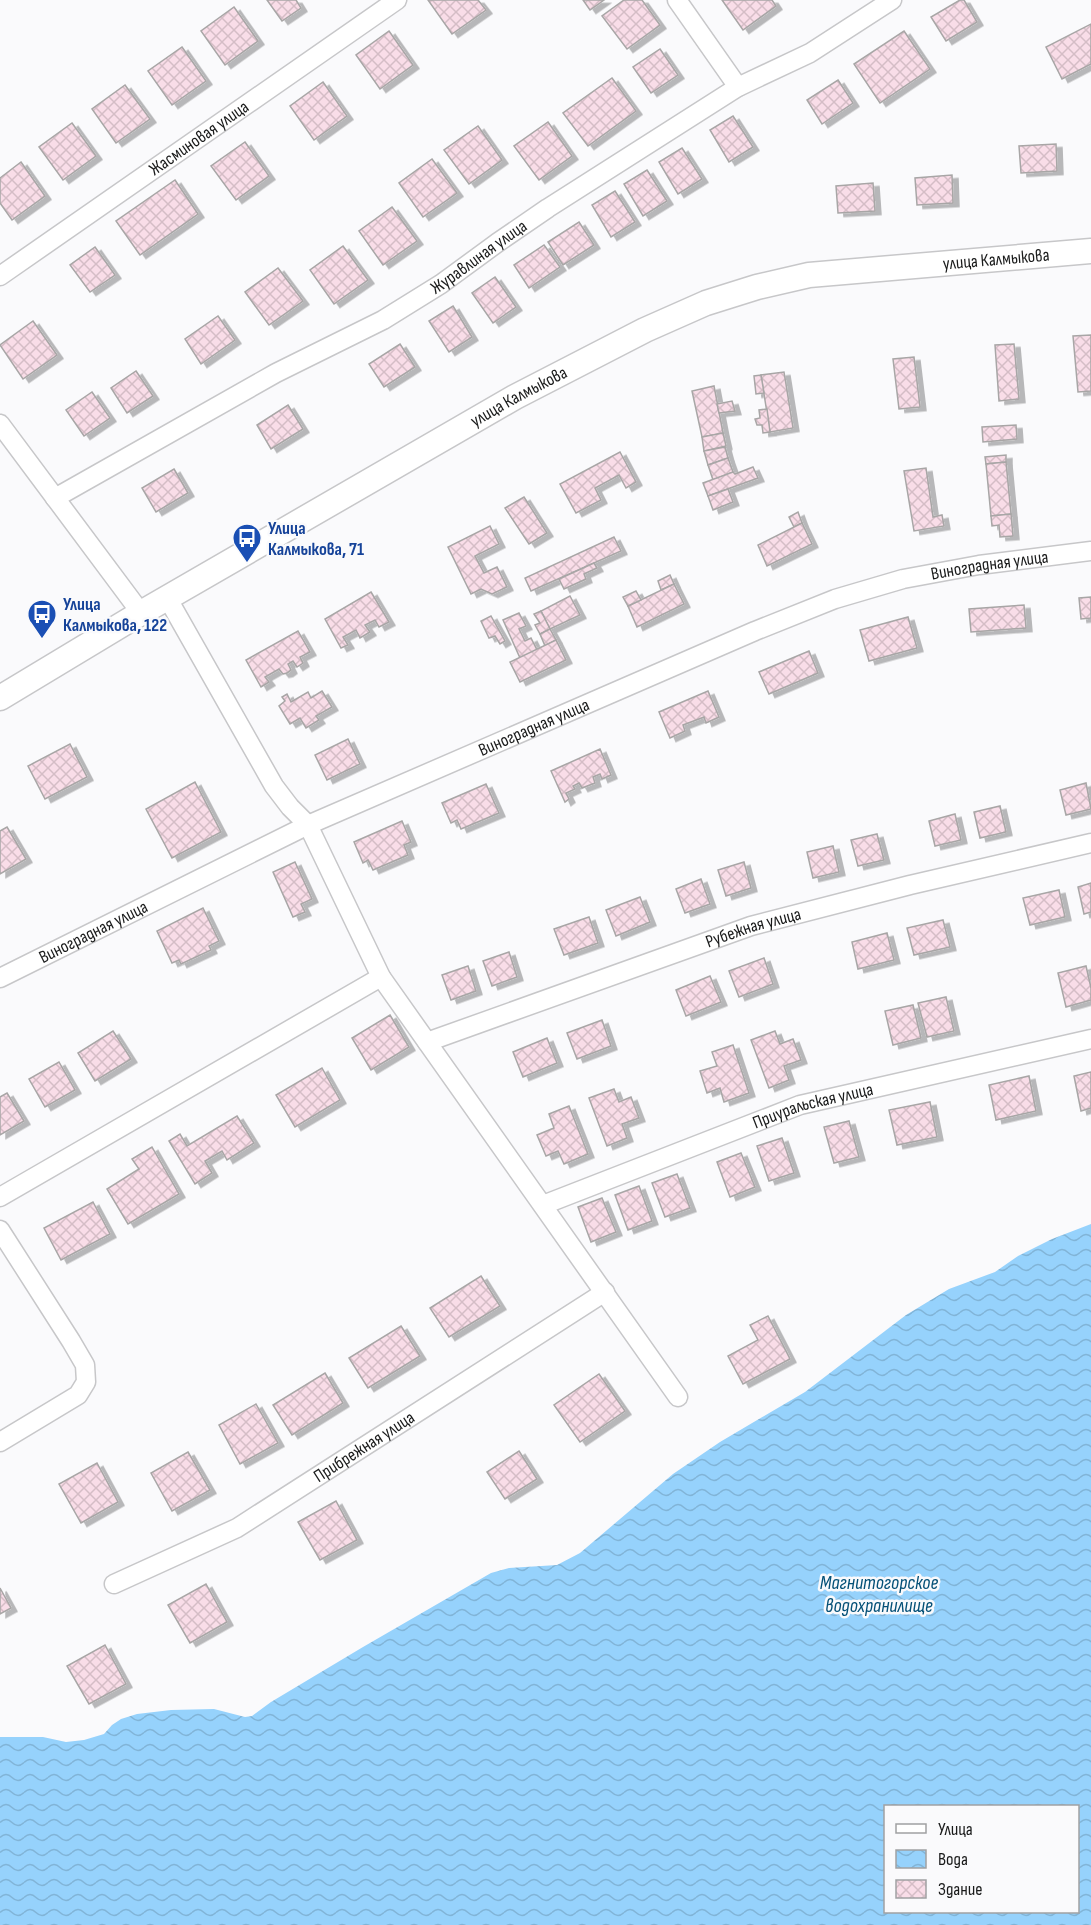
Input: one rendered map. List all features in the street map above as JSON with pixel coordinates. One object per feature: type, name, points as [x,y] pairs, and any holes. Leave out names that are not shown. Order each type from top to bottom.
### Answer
[{"type":"main road","name":"улица Калмыкова","points":[[0,698],[141,613],[515,397],[645,330],[706,303],[757,287],[809,275],[1091,251]]},
{"type":"street","name":"Жасминовая улица","points":[[0,276],[397,0]]},
{"type":"street","points":[[678,0],[738,87]]},
{"type":"street","name":"Журавлиная улица","points":[[55,498],[276,373],[383,320],[441,284],[548,208],[738,87],[810,53],[892,0]]},
{"type":"street","points":[[0,424],[141,613]]},
{"type":"street","name":"Виноградная улица","points":[[0,978],[308,825],[755,631],[835,599],[903,579],[979,565],[1091,551]]},
{"type":"street","points":[[168,598],[274,786],[308,825],[381,977],[678,1397]]},
{"type":"street","name":"Рубежная улица","points":[[427,1042],[751,926],[910,885],[1091,843]]},
{"type":"street","points":[[0,1197],[381,977]]},
{"type":"street","name":"Приуральская улица","points":[[543,1205],[800,1106],[1091,1039]]},
{"type":"street","points":[[0,1230],[85,1365],[86,1382],[78,1395],[0,1442]]},
{"type":"street","name":"Прибрежная улица","points":[[114,1584],[237,1528],[604,1292]]},
{"type":"water","name":"Магнитогорское водохранилище","points":[[1091,1224],[1091,1925],[0,1925],[0,1737],[43,1737],[66,1742],[84,1740],[104,1734],[121,1719],[137,1714],[171,1710],[214,1709],[245,1717],[252,1716],[271,1702],[491,1573],[509,1568],[557,1565],[580,1553],[673,1474],[720,1442],[805,1392],[906,1315],[949,1289],[995,1272],[1018,1256],[1052,1239]]},
{"type":"building","points":[[267,0],[296,0],[301,8],[282,21]]},
{"type":"building","points":[[428,0],[478,0],[486,10],[452,34]]},
{"type":"building","points":[[583,0],[604,0],[590,10]]},
{"type":"building","points":[[624,0],[642,0],[660,25],[627,49],[602,16]]},
{"type":"building","points":[[722,0],[772,0],[776,6],[743,30]]},
{"type":"building","points":[[960,0],[964,0],[977,22],[946,41],[931,17]]},
{"type":"building","points":[[234,7],[258,41],[225,65],[201,31]]},
{"type":"building","points":[[1091,24],[1091,64],[1062,79],[1046,47]]},
{"type":"building","points":[[389,31],[413,65],[380,89],[356,55]]},
{"type":"building","points":[[904,31],[930,69],[880,103],[854,64]]},
{"type":"building","points":[[182,47],[206,81],[172,105],[148,71]]},
{"type":"building","points":[[660,49],[678,75],[651,93],[633,67]]},
{"type":"building","points":[[612,78],[636,111],[588,146],[563,113]]},
{"type":"building","points":[[838,80],[853,103],[822,124],[807,100]]},
{"type":"building","points":[[323,82],[347,116],[314,140],[290,106]]},
{"type":"building","points":[[125,85],[150,119],[116,143],[92,109]]},
{"type":"building","points":[[733,116],[753,147],[729,162],[710,130]]},
{"type":"building","points":[[548,122],[572,156],[539,180],[514,146]]},
{"type":"building","points":[[72,123],[96,156],[63,180],[39,147]]},
{"type":"building","points":[[478,126],[502,160],[469,184],[444,150]]},
{"type":"building","points":[[245,142],[269,176],[236,200],[211,166]]},
{"type":"building","points":[[1056,144],[1057,171],[1021,173],[1019,146]]},
{"type":"building","points":[[682,148],[702,179],[678,194],[659,162]]},
{"type":"building","points":[[432,159],[457,193],[423,217],[399,183]]},
{"type":"building","points":[[21,162],[45,196],[12,220],[0,203],[0,178]]},
{"type":"building","points":[[647,170],[667,201],[643,216],[624,184]]},
{"type":"building","points":[[952,175],[953,203],[917,205],[915,178]]},
{"type":"building","points":[[175,180],[198,214],[140,255],[116,221]]},
{"type":"building","points":[[873,183],[875,211],[838,213],[836,186]]},
{"type":"building","points":[[615,191],[635,222],[611,237],[592,205]]},
{"type":"building","points":[[392,207],[417,241],[383,265],[359,231]]},
{"type":"building","points":[[579,222],[594,245],[563,265],[548,242]]},
{"type":"building","points":[[544,245],[560,267],[529,288],[514,265]]},
{"type":"building","points":[[343,246],[368,280],[334,304],[310,270]]},
{"type":"building","points":[[95,247],[115,275],[90,292],[70,265]]},
{"type":"building","points":[[278,268],[303,301],[269,325],[245,292]]},
{"type":"building","points":[[495,277],[516,307],[493,323],[472,293]]},
{"type":"building","points":[[453,306],[472,337],[449,352],[429,321]]},
{"type":"building","points":[[218,316],[235,340],[201,364],[185,339]]},
{"type":"building","points":[[33,321],[57,355],[23,379],[0,345]]},
{"type":"building","points":[[1091,335],[1091,391],[1078,392],[1073,336]]},
{"type":"building","points":[[400,344],[415,367],[384,387],[369,364]]},
{"type":"building","points":[[1014,344],[1019,399],[999,401],[995,345]]},
{"type":"building","points":[[914,357],[920,407],[899,409],[893,359]]},
{"type":"building","points":[[136,371],[153,396],[127,413],[111,388]]},
{"type":"building","points":[[784,372],[793,428],[770,432],[761,375]]},
{"type":"building","points":[[761,375],[764,393],[756,394],[754,376]]},
{"type":"building","points":[[714,386],[723,433],[702,437],[692,391]]},
{"type":"building","points":[[92,392],[110,418],[84,436],[66,410]]},
{"type":"building","points":[[732,401],[735,411],[719,413],[717,404]]},
{"type":"building","points":[[288,405],[303,429],[271,449],[257,425]]},
{"type":"building","points":[[767,409],[770,432],[763,433],[762,425],[757,425],[755,419],[760,418],[759,410]]},
{"type":"building","points":[[1016,425],[1017,439],[983,442],[982,427]]},
{"type":"building","points":[[723,433],[726,446],[704,451],[702,437]]},
{"type":"building","points":[[725,447],[728,458],[708,465],[704,451]]},
{"type":"building","points":[[620,452],[636,482],[626,488],[619,475],[595,488],[601,500],[576,513],[560,484]]},
{"type":"building","points":[[1006,455],[1006,462],[986,464],[985,457]]},
{"type":"building","points":[[728,458],[733,472],[713,480],[708,465]]},
{"type":"building","points":[[1006,462],[1011,514],[991,516],[986,464]]},
{"type":"building","points":[[753,467],[758,478],[708,496],[703,483]]},
{"type":"building","points":[[926,468],[933,517],[942,515],[944,526],[914,531],[904,471]]},
{"type":"building","points":[[174,469],[188,493],[156,512],[142,488]]},
{"type":"building","points":[[728,489],[733,502],[713,510],[708,496]]},
{"type":"building","points":[[524,497],[547,533],[529,544],[505,508]]},
{"type":"building","points":[[798,512],[802,523],[794,527],[789,517]]},
{"type":"building","points":[[1011,514],[1013,536],[1000,537],[999,525],[992,526],[991,516]]},
{"type":"building","points":[[802,523],[812,544],[767,566],[758,545]]},
{"type":"building","points":[[490,526],[499,544],[475,556],[484,573],[497,567],[507,587],[492,594],[481,589],[471,594],[448,547]]},
{"type":"building","points":[[614,537],[621,551],[531,591],[525,578]]},
{"type":"building","points":[[594,563],[597,568],[584,574],[586,579],[564,589],[559,579]]},
{"type":"building","points":[[670,575],[674,584],[661,590],[658,581]]},
{"type":"building","points":[[674,584],[684,604],[637,627],[628,606]]},
{"type":"building","points":[[636,591],[641,600],[628,606],[623,597]]},
{"type":"building","points":[[371,592],[389,622],[379,627],[375,620],[365,625],[370,632],[360,638],[356,630],[343,637],[348,645],[341,648],[325,619]]},
{"type":"building","points":[[570,596],[580,615],[550,629],[541,611]]},
{"type":"building","points":[[1091,597],[1091,618],[1081,619],[1079,598]]},
{"type":"building","points":[[1024,605],[1026,628],[971,632],[969,609]]},
{"type":"building","points":[[541,611],[550,629],[540,634],[535,625],[540,623],[534,614]]},
{"type":"building","points":[[519,613],[526,626],[519,629],[525,641],[531,638],[537,650],[520,658],[503,620]]},
{"type":"building","points":[[491,616],[505,641],[500,644],[495,636],[489,638],[481,621]]},
{"type":"building","points":[[908,617],[917,648],[869,661],[860,630]]},
{"type":"building","points":[[550,629],[556,640],[545,646],[540,634]]},
{"type":"building","points":[[298,631],[310,652],[300,657],[303,663],[297,667],[293,661],[288,664],[291,670],[287,673],[283,674],[279,669],[265,677],[269,682],[261,687],[246,660]]},
{"type":"building","points":[[556,640],[566,660],[520,682],[510,662]]},
{"type":"building","points":[[809,651],[818,673],[769,694],[759,672]]},
{"type":"building","points":[[322,691],[332,707],[316,716],[319,720],[306,728],[300,718],[290,724],[279,706],[285,701],[282,697],[287,694],[291,702],[308,692],[311,698]]},
{"type":"building","points":[[708,691],[719,717],[706,723],[704,717],[683,725],[685,731],[670,738],[659,712]]},
{"type":"building","points":[[348,739],[360,764],[327,780],[315,755]]},
{"type":"building","points":[[70,744],[87,777],[45,799],[28,766]]},
{"type":"building","points":[[600,749],[611,775],[602,779],[600,774],[593,777],[595,783],[582,788],[579,783],[573,786],[575,789],[566,793],[569,799],[565,802],[551,771]]},
{"type":"building","points":[[195,782],[221,832],[172,858],[146,809]]},
{"type":"building","points":[[1086,783],[1091,809],[1066,815],[1060,790]]},
{"type":"building","points":[[486,784],[499,813],[461,829],[457,820],[451,823],[442,803]]},
{"type":"building","points":[[1000,806],[1006,832],[980,838],[974,812]]},
{"type":"building","points":[[955,814],[961,840],[935,846],[929,821]]},
{"type":"building","points":[[402,821],[411,842],[404,845],[408,855],[373,870],[368,860],[363,863],[354,842]]},
{"type":"building","points":[[7,827],[26,859],[0,874],[0,831]]},
{"type":"building","points":[[877,834],[884,860],[858,866],[851,840]]},
{"type":"building","points":[[833,846],[839,872],[813,878],[807,852]]},
{"type":"building","points":[[295,862],[312,899],[301,904],[305,912],[293,917],[273,872]]},
{"type":"building","points":[[744,862],[751,888],[726,896],[718,870]]},
{"type":"building","points":[[701,879],[710,904],[685,913],[676,889]]},
{"type":"building","points":[[1091,883],[1091,912],[1084,914],[1078,887]]},
{"type":"building","points":[[1059,890],[1065,917],[1030,925],[1023,898]]},
{"type":"building","points":[[640,897],[650,922],[616,936],[606,910]]},
{"type":"building","points":[[203,908],[219,941],[209,946],[211,950],[181,964],[179,960],[172,963],[157,931]]},
{"type":"building","points":[[589,917],[598,943],[564,955],[554,929]]},
{"type":"building","points":[[943,920],[950,947],[914,955],[907,928]]},
{"type":"building","points":[[887,933],[894,960],[858,969],[852,942]]},
{"type":"building","points":[[509,952],[517,977],[492,986],[483,961]]},
{"type":"building","points":[[764,958],[773,984],[739,997],[729,971]]},
{"type":"building","points":[[468,966],[476,991],[451,1000],[442,975]]},
{"type":"building","points":[[1086,966],[1091,1000],[1066,1007],[1058,973]]},
{"type":"building","points":[[710,976],[721,1002],[686,1016],[676,990]]},
{"type":"building","points":[[946,997],[954,1031],[927,1037],[918,1003]]},
{"type":"building","points":[[913,1005],[921,1038],[893,1045],[885,1011]]},
{"type":"building","points":[[390,1015],[409,1047],[371,1070],[352,1038]]},
{"type":"building","points":[[602,1020],[611,1046],[577,1059],[567,1033]]},
{"type":"building","points":[[113,1031],[131,1059],[95,1081],[78,1053]]},
{"type":"building","points":[[775,1031],[780,1044],[793,1039],[801,1060],[784,1066],[789,1080],[769,1088],[751,1040]]},
{"type":"building","points":[[547,1038],[557,1063],[523,1077],[513,1052]]},
{"type":"building","points":[[733,1045],[749,1093],[724,1102],[720,1088],[707,1093],[700,1071],[717,1066],[712,1052]]},
{"type":"building","points":[[59,1062],[75,1090],[45,1107],[29,1079]]},
{"type":"building","points":[[322,1068],[340,1100],[295,1127],[276,1095]]},
{"type":"building","points":[[1091,1072],[1091,1108],[1081,1111],[1074,1076]]},
{"type":"building","points":[[1029,1076],[1036,1111],[996,1120],[989,1085]]},
{"type":"building","points":[[614,1089],[619,1102],[631,1097],[639,1118],[622,1124],[627,1138],[607,1146],[589,1098]]},
{"type":"building","points":[[7,1093],[24,1121],[0,1135],[0,1097]]},
{"type":"building","points":[[930,1102],[937,1137],[897,1145],[889,1110]]},
{"type":"building","points":[[569,1106],[588,1154],[564,1164],[558,1151],[546,1156],[537,1135],[554,1128],[549,1114]]},
{"type":"building","points":[[237,1116],[254,1143],[227,1160],[222,1151],[205,1161],[212,1173],[195,1184],[169,1141],[180,1134],[187,1146]]},
{"type":"building","points":[[849,1121],[859,1157],[834,1163],[824,1127]]},
{"type":"building","points":[[782,1138],[794,1173],[769,1181],[757,1146]]},
{"type":"building","points":[[152,1147],[179,1194],[128,1224],[107,1189],[139,1169],[132,1159]]},
{"type":"building","points":[[741,1153],[755,1187],[730,1197],[717,1162]]},
{"type":"building","points":[[677,1174],[690,1208],[665,1217],[652,1183]]},
{"type":"building","points":[[639,1186],[652,1221],[628,1230],[615,1195]]},
{"type":"building","points":[[602,1198],[616,1232],[591,1242],[578,1207]]},
{"type":"building","points":[[93,1202],[110,1234],[61,1260],[44,1228]]},
{"type":"building","points":[[481,1276],[500,1306],[449,1337],[430,1308]]},
{"type":"building","points":[[768,1316],[790,1359],[743,1384],[728,1356],[758,1340],[750,1325]]},
{"type":"building","points":[[401,1326],[420,1356],[368,1388],[349,1358]]},
{"type":"building","points":[[325,1373],[343,1403],[292,1435],[273,1405]]},
{"type":"building","points":[[599,1374],[625,1411],[580,1442],[554,1405]]},
{"type":"building","points":[[256,1404],[278,1443],[240,1464],[219,1425]]},
{"type":"building","points":[[519,1451],[537,1479],[505,1499],[487,1472]]},
{"type":"building","points":[[188,1452],[210,1490],[172,1511],[151,1473]]},
{"type":"building","points":[[97,1463],[118,1502],[81,1523],[59,1484]]},
{"type":"building","points":[[336,1501],[357,1540],[320,1560],[298,1522]]},
{"type":"building","points":[[206,1584],[227,1622],[190,1643],[168,1605]]},
{"type":"building","points":[[0,1588],[11,1608],[0,1614]]},
{"type":"building","points":[[105,1645],[126,1684],[89,1704],[67,1666]]},
{"type":"place","name":"Улица Калмыкова, 71","points":[[247,564]]},
{"type":"place","name":"Улица Калмыкова, 122","points":[[42,640]]}]
